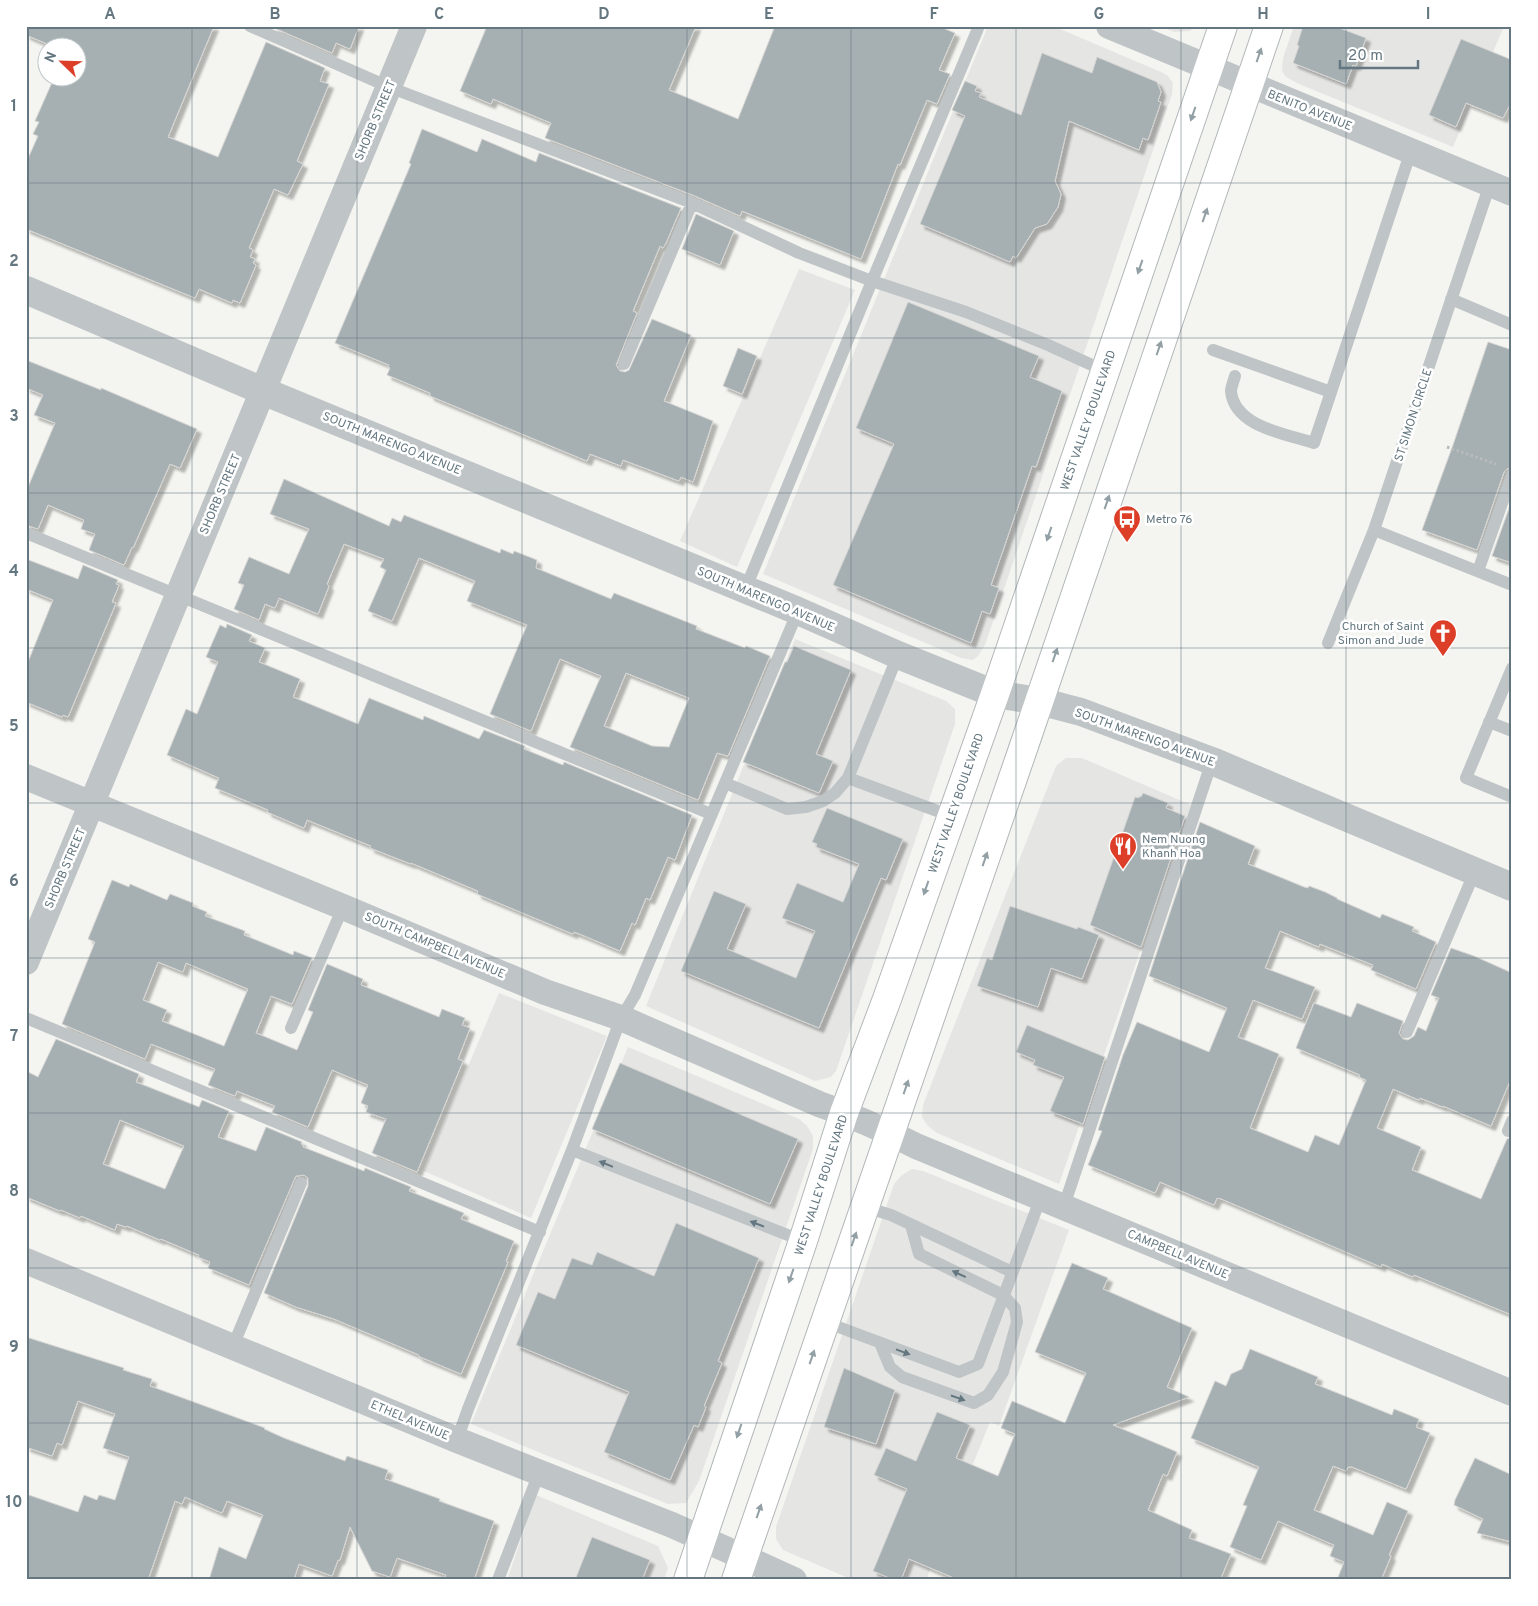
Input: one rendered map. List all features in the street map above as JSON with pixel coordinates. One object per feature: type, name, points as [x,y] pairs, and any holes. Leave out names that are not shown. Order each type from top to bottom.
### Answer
[{"type":"main road","name":"WEST VALLEY BOULEVARD","points":[[688,1580],[803,1242],[844,1113],[952,816],[1223,26]]},
{"type":"main road","points":[[740,1568],[1269,26]]},
{"type":"street","name":"SHORB STREET","points":[[26,962],[414,26]]},
{"type":"street","name":"BENITO AVENUE","points":[[1109,26],[1501,188]]},
{"type":"street","name":"SOUTH MARENGO AVENUE","points":[[26,290],[263,391],[798,611],[898,656],[994,694],[1039,701],[1081,712],[1212,761],[1512,886]]},
{"type":"street","name":"SOUTH CAMPBELL AVENUE","points":[[26,777],[545,992],[621,1018],[819,1104],[844,1113]]},
{"type":"street","name":"CAMPBELL AVENUE","points":[[844,1113],[916,1146],[1512,1393]]},
{"type":"street","name":"ETHEL AVENUE","points":[[26,1261],[457,1440],[702,1539],[740,1568],[794,1580]]},
{"type":"lane","points":[[250,26],[389,86],[692,203],[798,254],[966,312],[1048,344],[1105,371]]},
{"type":"lane","points":[[745,590],[979,26]]},
{"type":"lane","points":[[1235,376],[1231,391],[1236,408],[1243,416],[1258,425],[1314,443],[1411,151]]},
{"type":"lane","name":"ST SIMON CIRCLE","points":[[1328,643],[1374,530],[1451,300],[1501,188]]},
{"type":"lane","points":[[624,364],[692,203]]},
{"type":"lane","points":[[1451,300],[1512,326]]},
{"type":"lane","points":[[1213,350],[1331,392]]},
{"type":"lane","points":[[1478,571],[1512,475]]},
{"type":"lane","points":[[1374,530],[1512,585]]},
{"type":"lane","points":[[26,533],[711,814]]},
{"type":"lane","points":[[457,1440],[572,1150],[621,1018],[635,995],[798,611]]},
{"type":"lane","points":[[725,783],[787,809],[806,807],[823,801],[835,793],[848,778],[898,656]]},
{"type":"lane","points":[[1512,668],[1466,778],[1512,798]]},
{"type":"lane","points":[[1489,722],[1512,731]]},
{"type":"lane","points":[[825,1322],[959,1372],[978,1364],[1012,1272],[1052,1201],[1212,761]]},
{"type":"lane","points":[[848,778],[952,816]]},
{"type":"lane","points":[[1407,1032],[1475,871]]},
{"type":"lane","points":[[291,1028],[343,907]]},
{"type":"lane","points":[[26,1018],[540,1232]]},
{"type":"lane","points":[[572,1150],[803,1242]]},
{"type":"lane","points":[[233,1346],[302,1183]]},
{"type":"lane","points":[[865,1207],[891,1215],[1012,1272]]},
{"type":"lane","points":[[880,1343],[890,1367],[902,1377],[974,1403],[988,1395],[1003,1372],[1017,1322],[1015,1308],[1003,1295],[919,1254],[911,1225]]},
{"type":"lane","points":[[498,1580],[539,1473]]},
{"type":"path","points":[[1447,447],[1502,466]]},
{"type":"shaded area","points":[[988,26],[1053,26],[1161,72],[1168,76],[1173,83],[1172,94],[985,645],[973,660],[961,658],[763,574]]},
{"type":"shaded area","points":[[1159,26],[1194,26],[1190,31],[1174,32]]},
{"type":"shaded area","points":[[1294,26],[1504,26],[1453,147],[1286,77],[1282,71],[1283,58]]},
{"type":"shaded area","points":[[799,269],[855,290],[737,567],[680,541]]},
{"type":"shaded area","points":[[795,639],[946,701],[955,709],[955,724],[836,1071],[831,1077],[815,1081],[646,1006]]},
{"type":"shaded area","points":[[1066,758],[1082,758],[1191,805],[1059,1184],[937,1133],[928,1126],[922,1117],[923,1105],[1056,766]]},
{"type":"shaded area","points":[[499,993],[607,1036],[531,1218],[424,1171]]},
{"type":"shaded area","points":[[628,1047],[799,1119],[807,1126],[813,1136],[813,1149],[699,1481],[686,1503],[668,1504],[471,1424]]},
{"type":"shaded area","points":[[912,1169],[923,1171],[1069,1230],[999,1426],[990,1422],[926,1580],[853,1580],[783,1550],[776,1539],[776,1527],[894,1184],[902,1175]]},
{"type":"shaded area","points":[[536,1495],[658,1546],[668,1568],[664,1580],[507,1580]]},
{"type":"building","points":[[26,26],[214,26],[168,137],[218,157],[266,42],[325,68],[320,81],[329,84],[297,161],[303,164],[288,195],[274,189],[249,248],[253,250],[250,257],[255,259],[253,263],[256,265],[240,303],[233,300],[232,303],[199,289],[195,298],[26,229],[26,163],[38,136],[33,134],[39,122],[35,121],[50,88],[88,88],[88,38],[38,38],[38,40],[26,35]]},
{"type":"building","points":[[359,26],[350,49],[336,43],[332,53],[272,27]]},
{"type":"building","points":[[487,26],[696,26],[669,90],[738,119],[775,26],[938,26],[955,33],[939,70],[950,74],[937,104],[927,100],[900,165],[898,164],[861,259],[742,211],[740,216],[695,196],[545,138],[551,123],[493,99],[491,104],[460,91]]},
{"type":"building","points":[[1303,26],[1334,26],[1366,38],[1356,66],[1353,65],[1346,84],[1293,63]]},
{"type":"building","points":[[1461,39],[1512,60],[1512,101],[1503,118],[1466,103],[1456,127],[1429,115]]},
{"type":"building","points":[[1042,53],[1092,73],[1097,57],[1157,82],[1161,92],[1158,101],[1161,102],[1148,140],[1143,138],[1139,150],[1069,121],[1055,181],[1061,194],[1058,207],[1047,224],[1035,228],[1016,258],[1013,256],[1010,262],[920,224],[965,116],[952,110],[965,81],[977,86],[975,91],[981,93],[979,97],[1021,115]]},
{"type":"building","points":[[422,129],[477,152],[482,139],[536,162],[539,153],[681,208],[666,243],[663,248],[660,246],[633,311],[637,313],[616,365],[620,371],[625,372],[629,370],[652,319],[691,335],[664,401],[713,421],[693,482],[681,477],[679,481],[623,460],[621,466],[590,454],[587,461],[430,396],[430,393],[387,375],[390,368],[388,367],[389,365],[335,343],[411,164],[409,163]]},
{"type":"building","points":[[696,214],[734,231],[720,265],[682,249]]},
{"type":"building","points":[[908,302],[1039,356],[1030,377],[1062,391],[1036,467],[1032,466],[991,585],[999,588],[990,614],[982,611],[971,643],[833,585],[894,444],[856,428]]},
{"type":"building","points":[[1488,342],[1512,350],[1512,467],[1504,472],[1477,550],[1422,530]]},
{"type":"building","points":[[738,348],[757,356],[742,394],[723,386]]},
{"type":"building","points":[[26,360],[101,390],[101,388],[197,429],[180,468],[170,464],[124,565],[89,550],[95,534],[81,529],[84,520],[48,505],[38,529],[26,525],[26,492],[55,423],[34,415],[43,395],[26,388]]},
{"type":"building","points":[[284,479],[389,526],[392,518],[401,522],[404,515],[500,553],[501,549],[513,554],[514,551],[537,560],[536,568],[611,599],[614,593],[697,626],[696,629],[770,656],[728,756],[717,753],[698,800],[570,747],[601,676],[560,659],[531,731],[490,714],[527,625],[467,601],[475,581],[419,558],[392,621],[368,611],[386,570],[380,567],[384,559],[344,544],[327,584],[329,586],[318,614],[279,598],[275,608],[265,604],[259,620],[234,609],[244,585],[238,583],[249,557],[289,574],[309,529],[270,514]],"holes":[[[626,673],[689,698],[669,747],[652,746],[604,726]]]},
{"type":"building","points":[[1512,500],[1512,563],[1492,556]]},
{"type":"building","points":[[26,559],[78,579],[83,565],[118,580],[116,584],[119,585],[112,602],[116,603],[68,717],[63,715],[62,717],[26,702],[26,667],[53,600],[26,589]]},
{"type":"building","points":[[227,624],[252,635],[249,641],[265,648],[259,662],[300,679],[293,697],[358,724],[369,698],[423,720],[424,716],[479,739],[484,730],[525,746],[524,749],[563,765],[564,762],[692,815],[675,860],[668,857],[650,900],[646,898],[635,925],[632,923],[620,951],[574,932],[573,934],[477,894],[478,891],[370,848],[371,846],[307,820],[304,828],[267,812],[268,810],[215,788],[219,778],[167,755],[186,709],[197,714],[218,662],[206,657],[220,625],[226,628]]},
{"type":"building","points":[[794,646],[851,670],[816,754],[833,761],[819,793],[743,762],[785,662],[787,662]]},
{"type":"building","points":[[1143,793],[1168,803],[1166,808],[1185,816],[1141,947],[1090,925],[1135,797],[1141,797]]},
{"type":"building","points":[[827,808],[903,839],[886,880],[881,878],[819,1028],[681,971],[714,891],[746,904],[727,949],[796,978],[815,931],[782,918],[797,883],[843,902],[859,864],[816,847],[817,844],[812,842]]},
{"type":"building","points":[[1200,822],[1255,846],[1248,864],[1304,887],[1308,888],[1309,886],[1325,892],[1380,918],[1382,914],[1414,927],[1412,931],[1436,942],[1416,989],[1371,970],[1373,965],[1320,944],[1319,947],[1280,931],[1265,968],[1315,987],[1302,1019],[1253,1000],[1238,1037],[1279,1054],[1250,1128],[1308,1152],[1315,1135],[1339,1145],[1366,1080],[1359,1077],[1360,1075],[1296,1048],[1314,1003],[1351,1017],[1357,1003],[1403,1021],[1399,1033],[1403,1039],[1408,1040],[1414,1036],[1418,1027],[1426,1031],[1439,998],[1431,995],[1451,948],[1512,973],[1512,1076],[1491,1126],[1443,1106],[1420,1098],[1419,1100],[1393,1089],[1377,1128],[1421,1147],[1412,1170],[1481,1199],[1507,1139],[1512,1138],[1512,1315],[1414,1275],[1413,1277],[1382,1264],[1381,1267],[1219,1198],[1217,1198],[1214,1205],[1160,1182],[1155,1193],[1088,1165],[1102,1131],[1098,1130],[1123,1055],[1137,1022],[1209,1052],[1227,1008],[1149,976]]},
{"type":"building","points":[[112,880],[129,887],[130,884],[167,900],[170,894],[193,903],[192,906],[207,912],[205,916],[245,931],[244,935],[293,955],[294,951],[312,958],[292,1004],[271,996],[256,1033],[297,1050],[313,1012],[308,1010],[327,964],[363,979],[361,985],[439,1017],[442,1009],[465,1018],[462,1025],[470,1028],[458,1059],[463,1061],[417,1172],[372,1153],[386,1119],[366,1112],[368,1106],[361,1103],[368,1085],[332,1070],[308,1127],[272,1112],[275,1106],[237,1091],[235,1096],[208,1085],[215,1069],[151,1044],[145,1059],[62,1024],[95,942],[88,939]],"holes":[[[158,962],[183,972],[186,963],[248,989],[224,1046],[162,1021],[167,1010],[143,1000]]]},
{"type":"building","points":[[1010,906],[1099,935],[1082,979],[1051,968],[1038,1007],[977,986],[987,958],[992,960]]},
{"type":"building","points":[[1027,1025],[1105,1057],[1083,1124],[1050,1111],[1064,1077],[1033,1065],[1035,1060],[1016,1052]]},
{"type":"building","points":[[56,1039],[139,1074],[136,1082],[199,1107],[202,1100],[229,1111],[218,1137],[256,1151],[266,1127],[302,1142],[303,1147],[364,1171],[365,1168],[411,1187],[409,1191],[464,1213],[461,1219],[514,1241],[506,1261],[508,1262],[461,1374],[334,1319],[296,1307],[264,1293],[308,1186],[308,1178],[304,1175],[296,1176],[294,1180],[249,1285],[208,1268],[210,1262],[198,1257],[199,1255],[161,1239],[117,1224],[115,1230],[26,1197],[26,1071],[38,1077]],"holes":[[[120,1120],[184,1146],[165,1189],[103,1164]]]},
{"type":"building","points":[[620,1063],[798,1139],[770,1204],[592,1129]]},
{"type":"building","points":[[676,1223],[759,1258],[718,1361],[722,1363],[704,1406],[706,1407],[698,1427],[694,1425],[670,1480],[604,1452],[629,1392],[516,1345],[538,1292],[555,1299],[572,1258],[592,1265],[597,1252],[654,1276]]},
{"type":"building","points":[[1072,1263],[1108,1278],[1103,1289],[1192,1328],[1167,1387],[1189,1397],[1113,1425],[1177,1452],[1167,1476],[1163,1474],[1148,1510],[1192,1530],[1189,1538],[1231,1554],[1220,1580],[959,1580],[909,1559],[901,1580],[894,1580],[873,1571],[907,1489],[874,1475],[886,1448],[916,1461],[937,1412],[970,1425],[956,1458],[998,1476],[1015,1434],[1001,1428],[1012,1401],[1065,1423],[1086,1373],[1035,1352]]},
{"type":"building","points":[[26,1337],[124,1368],[123,1370],[152,1379],[150,1386],[265,1428],[284,1438],[345,1461],[347,1456],[388,1470],[385,1479],[494,1521],[474,1580],[444,1580],[446,1575],[397,1558],[390,1577],[372,1571],[350,1527],[340,1560],[338,1560],[332,1576],[299,1564],[295,1580],[209,1580],[219,1547],[246,1559],[263,1515],[227,1501],[222,1513],[185,1497],[182,1504],[175,1501],[148,1580],[26,1580],[26,1494],[78,1512],[84,1495],[97,1500],[99,1495],[115,1500],[129,1457],[103,1448],[115,1414],[78,1401],[62,1445],[57,1443],[52,1456],[26,1447]]},
{"type":"building","points":[[1250,1349],[1318,1377],[1315,1384],[1392,1415],[1394,1409],[1419,1419],[1416,1427],[1430,1433],[1406,1489],[1352,1467],[1348,1467],[1346,1471],[1333,1466],[1314,1510],[1373,1535],[1387,1502],[1408,1511],[1389,1555],[1391,1556],[1381,1580],[1337,1580],[1344,1562],[1330,1556],[1334,1545],[1278,1521],[1261,1560],[1230,1547],[1247,1506],[1243,1505],[1259,1467],[1191,1438],[1215,1381],[1226,1386],[1231,1374],[1242,1369]]},
{"type":"building","points":[[844,1368],[895,1390],[876,1444],[824,1427]]},
{"type":"building","points":[[1475,1458],[1512,1475],[1512,1542],[1477,1533],[1483,1519],[1454,1505]]},
{"type":"building","points":[[592,1537],[650,1560],[642,1580],[575,1580]]},
{"type":"place","name":"Metro 76","points":[[1127,543]]},
{"type":"place","name":"Church of Saint Simon and Jude","points":[[1443,657]]},
{"type":"place","name":"Nem Nuong Khanh Hoa","points":[[1123,870]]}]
